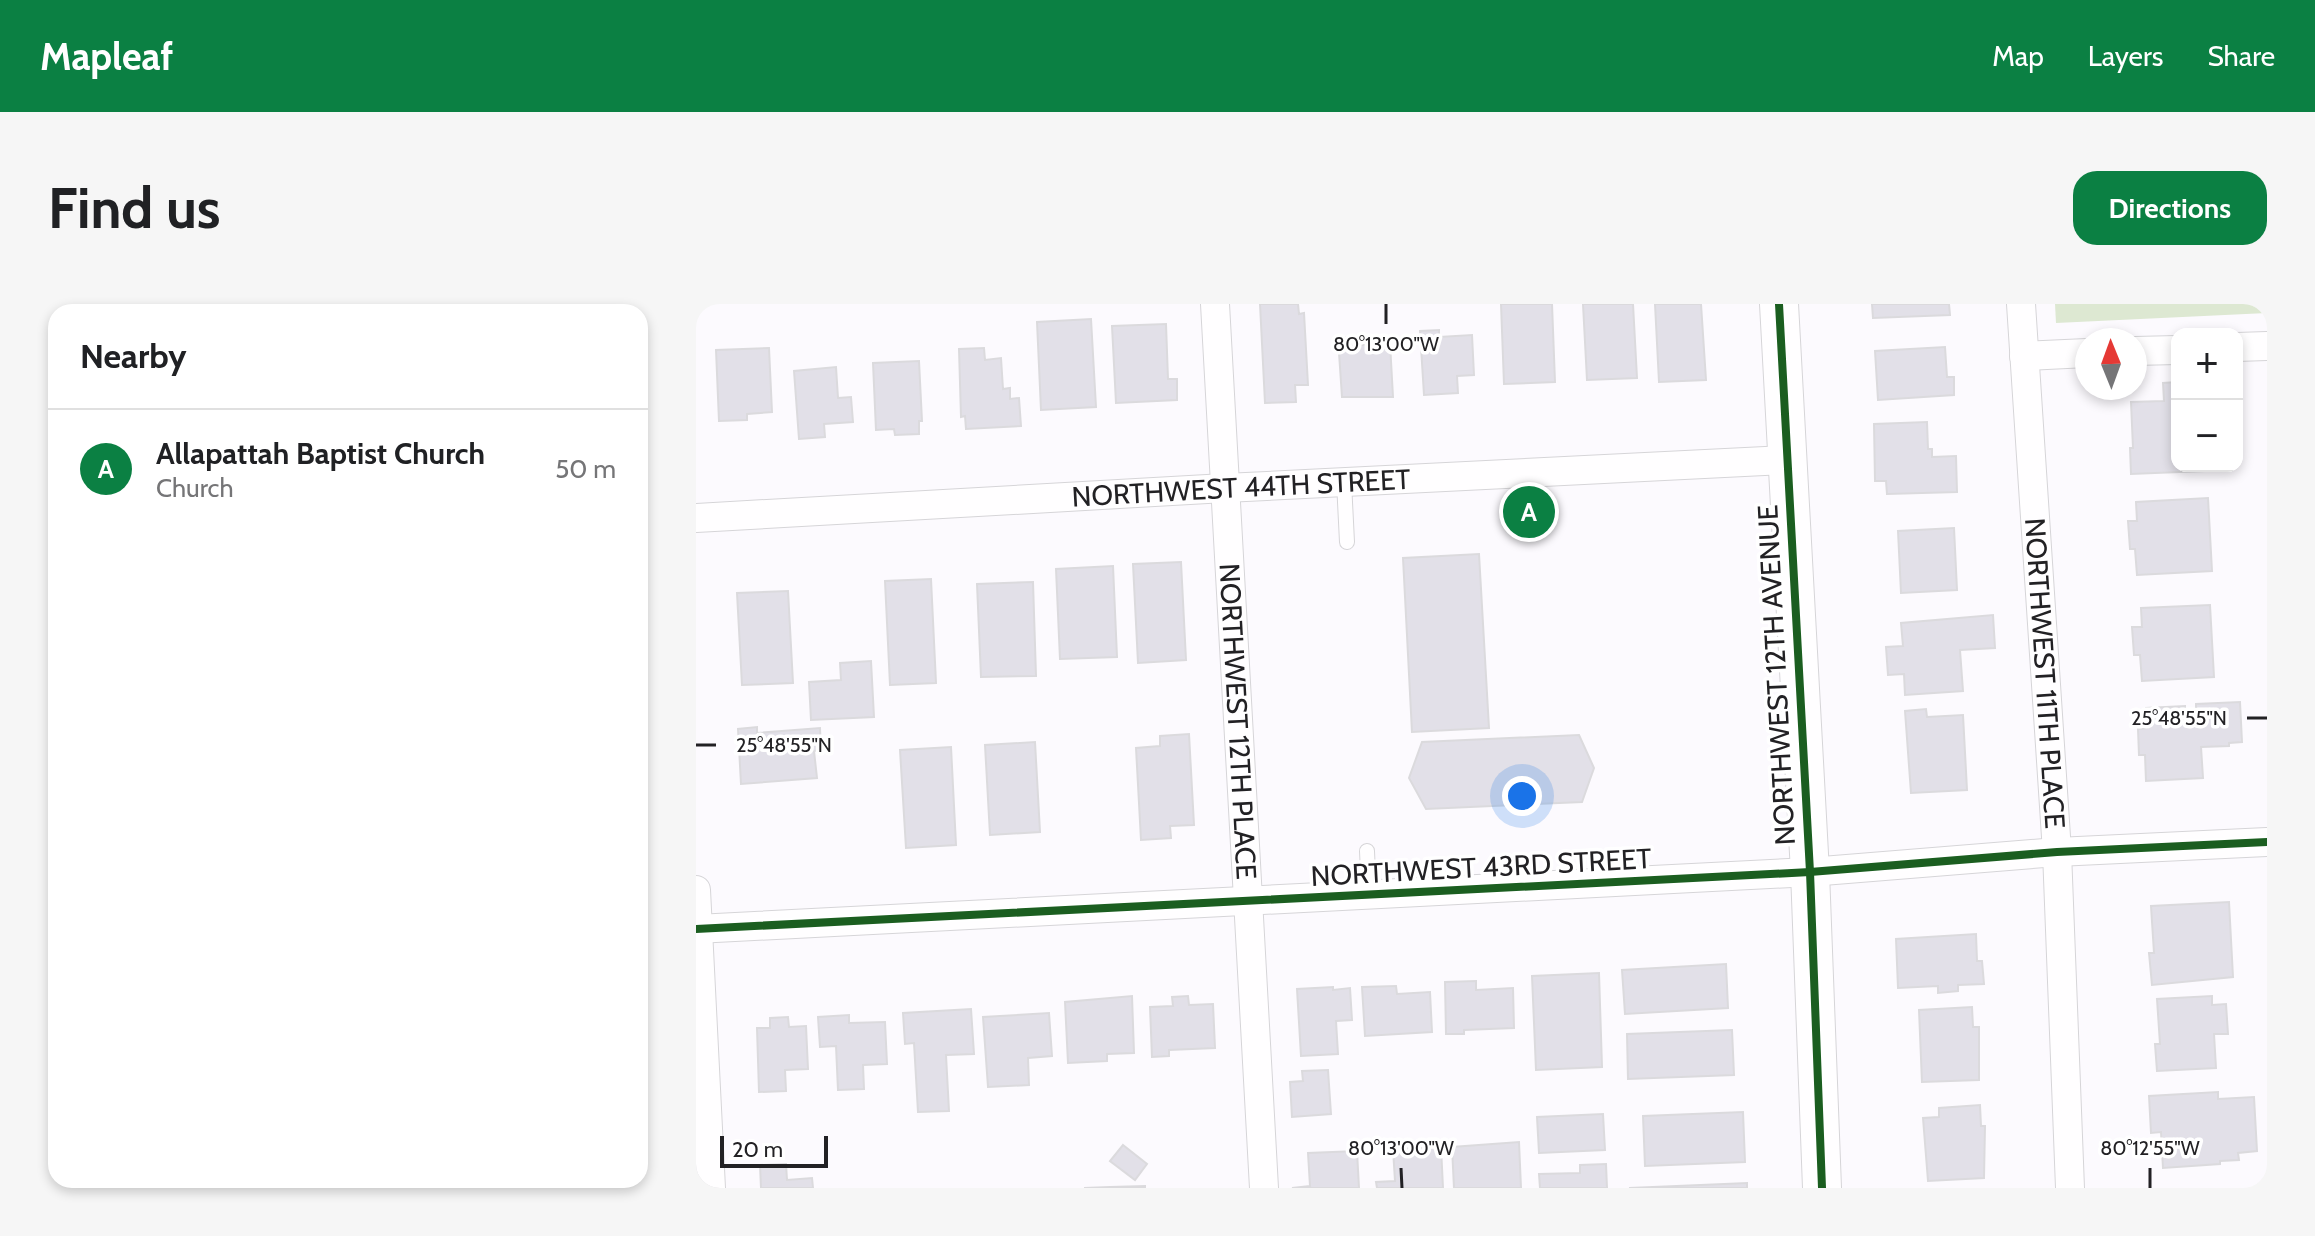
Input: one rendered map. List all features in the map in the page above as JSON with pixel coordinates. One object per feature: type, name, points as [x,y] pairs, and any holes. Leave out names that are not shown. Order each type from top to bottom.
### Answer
[{"type":"main road","name":"NORTHWEST 12TH AVENUE","points":[[1779,304],[1810,872],[1822,1188]]},
{"type":"street","name":"NORTHWEST 12TH PLACE","points":[[1215,304],[1264,1188]]},
{"type":"street","name":"NORTHWEST 11TH PLACE","points":[[2021,304],[2057,852],[2070,1188]]},
{"type":"street","points":[[2243,347],[2267,346]]},
{"type":"street","points":[[2147,351],[2171,350]]},
{"type":"street","points":[[2024,356],[2075,354]]},
{"type":"street","name":"NORTHWEST 44TH STREET","points":[[696,518],[1786,460]]},
{"type":"street","name":"NORTHWEST 43RD STREET","points":[[697,929],[1810,872],[2057,852],[2267,842]]},
{"type":"street","points":[[696,890],[711,1188]]},
{"type":"lane","points":[[1344,482],[1347,542]]},
{"type":"lane","points":[[1367,851],[1369,895]]},
{"type":"green space","points":[[2055,304],[2267,304],[2267,313],[2056,323]]},
{"type":"building","points":[[1260,304],[1298,304],[1299,314],[1304,313],[1308,385],[1295,385],[1296,402],[1265,403]]},
{"type":"building","points":[[1501,304],[1552,304],[1555,382],[1504,384]]},
{"type":"building","points":[[1583,304],[1633,304],[1637,378],[1587,380]]},
{"type":"building","points":[[1655,304],[1701,304],[1706,380],[1659,382]]},
{"type":"building","points":[[1872,304],[1949,304],[1950,315],[1873,318]]},
{"type":"building","points":[[1091,319],[1096,407],[1041,410],[1037,322]]},
{"type":"building","points":[[1166,324],[1168,379],[1177,379],[1177,400],[1116,403],[1112,326]]},
{"type":"building","points":[[1439,330],[1439,337],[1472,335],[1474,375],[1457,376],[1458,393],[1424,395],[1420,331]]},
{"type":"building","points":[[1350,337],[1351,346],[1390,343],[1393,397],[1342,397],[1338,338]]},
{"type":"building","points":[[1945,347],[1947,377],[1954,377],[1954,395],[1878,400],[1875,351]]},
{"type":"building","points":[[769,348],[772,412],[747,414],[747,420],[719,421],[716,350]]},
{"type":"building","points":[[984,348],[985,360],[1001,358],[1003,389],[1010,388],[1010,399],[1019,398],[1021,426],[966,429],[965,416],[961,417],[959,349]]},
{"type":"building","points":[[919,361],[922,421],[919,421],[919,434],[895,435],[894,429],[876,430],[873,363]]},
{"type":"building","points":[[836,367],[838,398],[851,397],[853,422],[824,424],[825,437],[799,439],[794,371]]},
{"type":"building","points":[[2171,382],[2171,472],[2180,472],[2131,474],[2131,402],[2164,401],[2163,383]]},
{"type":"building","points":[[1927,422],[1928,449],[1932,449],[1932,457],[1956,456],[1957,492],[1887,494],[1886,481],[1875,481],[1874,424]]},
{"type":"building","points":[[2208,498],[2212,571],[2137,575],[2135,549],[2130,549],[2128,521],[2137,521],[2136,502]]},
{"type":"building","points":[[1954,528],[1957,590],[1901,593],[1898,531]]},
{"type":"building","points":[[1479,554],[1489,728],[1412,732],[1403,558]]},
{"type":"building","points":[[1181,562],[1186,660],[1138,663],[1133,564]]},
{"type":"building","points":[[1113,566],[1117,657],[1060,659],[1056,569]]},
{"type":"building","points":[[931,579],[936,683],[890,685],[885,581]]},
{"type":"building","points":[[1033,582],[1036,676],[981,677],[977,584]]},
{"type":"building","points":[[788,591],[793,683],[742,685],[737,593]]},
{"type":"building","points":[[2210,605],[2214,677],[2142,681],[2140,655],[2134,655],[2132,627],[2142,627],[2141,608]]},
{"type":"building","points":[[1993,615],[1995,648],[1960,650],[1963,691],[1905,695],[1904,674],[1888,675],[1886,647],[1903,646],[1901,623]]},
{"type":"building","points":[[871,661],[874,717],[811,720],[809,682],[841,680],[840,663]]},
{"type":"building","points":[[2240,702],[2242,742],[2201,747],[2203,778],[2146,781],[2145,755],[2139,755],[2138,729],[2147,728],[2146,708],[2185,706],[2185,716],[2196,715],[2196,704]]},
{"type":"building","points":[[1926,709],[1927,717],[1963,715],[1967,790],[1911,793],[1905,711]]},
{"type":"building","points":[[757,727],[757,733],[820,728],[821,750],[814,751],[817,778],[741,784],[738,729]]},
{"type":"building","points":[[1189,734],[1194,825],[1170,826],[1171,838],[1141,840],[1136,748],[1160,746],[1160,736]]},
{"type":"building","points":[[1579,735],[1594,768],[1582,802],[1426,809],[1409,778],[1422,742]]},
{"type":"building","points":[[1035,742],[1040,832],[990,835],[985,745]]},
{"type":"building","points":[[951,747],[956,845],[906,848],[900,750]]},
{"type":"building","points":[[2229,902],[2233,977],[2152,985],[2149,953],[2154,953],[2151,906]]},
{"type":"building","points":[[1976,934],[1977,961],[1982,961],[1984,984],[1958,985],[1958,991],[1938,993],[1938,986],[1898,988],[1896,939]]},
{"type":"building","points":[[1726,964],[1728,1008],[1625,1014],[1622,970]]},
{"type":"building","points":[[1599,973],[1602,1067],[1536,1070],[1532,976]]},
{"type":"building","points":[[1476,981],[1476,990],[1513,988],[1514,1028],[1464,1030],[1464,1034],[1446,1034],[1445,982]]},
{"type":"building","points":[[1396,986],[1397,994],[1430,992],[1432,1032],[1365,1036],[1362,987]]},
{"type":"building","points":[[1333,987],[1333,990],[1350,988],[1352,1020],[1336,1021],[1338,1054],[1301,1056],[1297,989]]},
{"type":"building","points":[[1132,996],[1134,1053],[1107,1054],[1107,1061],[1068,1063],[1065,1002]]},
{"type":"building","points":[[1188,996],[1189,1005],[1213,1004],[1215,1048],[1169,1050],[1169,1056],[1152,1057],[1150,1007],[1173,1006],[1172,997]]},
{"type":"building","points":[[2212,996],[2212,1005],[2226,1004],[2228,1034],[2214,1034],[2216,1068],[2157,1071],[2155,1044],[2160,1044],[2157,999]]},
{"type":"building","points":[[1972,1007],[1973,1027],[1979,1027],[1979,1080],[1922,1082],[1919,1010]]},
{"type":"building","points":[[971,1009],[974,1054],[946,1055],[949,1111],[918,1112],[914,1043],[905,1044],[903,1013]]},
{"type":"building","points":[[1049,1013],[1052,1056],[1028,1058],[1029,1085],[988,1087],[983,1017]]},
{"type":"building","points":[[849,1015],[849,1023],[885,1022],[887,1064],[863,1065],[864,1089],[838,1090],[836,1046],[820,1047],[818,1017]]},
{"type":"building","points":[[788,1017],[789,1027],[806,1026],[808,1069],[785,1070],[786,1091],[759,1092],[757,1028],[770,1028],[770,1018]]},
{"type":"building","points":[[1732,1030],[1734,1075],[1628,1079],[1627,1034]]},
{"type":"building","points":[[1328,1070],[1331,1114],[1292,1117],[1290,1082],[1303,1081],[1302,1071]]},
{"type":"building","points":[[2218,1092],[2218,1099],[2254,1097],[2257,1151],[2238,1153],[2239,1160],[2220,1161],[2220,1164],[2163,1168],[2161,1132],[2151,1133],[2149,1096]]},
{"type":"building","points":[[1980,1105],[1981,1126],[1985,1126],[1984,1178],[1928,1181],[1923,1118],[1939,1117],[1939,1108]]},
{"type":"building","points":[[1743,1112],[1745,1162],[1645,1166],[1643,1116]]},
{"type":"building","points":[[1603,1114],[1605,1150],[1539,1153],[1537,1117]]},
{"type":"building","points":[[1519,1142],[1521,1188],[1454,1188],[1452,1147]]},
{"type":"building","points":[[1123,1145],[1147,1164],[1135,1180],[1110,1161]]},
{"type":"building","points":[[1441,1147],[1443,1188],[1377,1188],[1376,1182],[1395,1181],[1393,1149]]},
{"type":"building","points":[[1357,1151],[1359,1188],[1292,1188],[1310,1186],[1308,1153]]},
{"type":"building","points":[[786,1164],[787,1180],[812,1178],[813,1188],[761,1188],[760,1165]]},
{"type":"building","points":[[1606,1164],[1607,1188],[1540,1188],[1539,1174],[1580,1173],[1580,1165]]},
{"type":"building","points":[[1747,1183],[1747,1188],[1629,1188]]},
{"type":"building","points":[[1110,1187],[1145,1188],[1084,1188]]},
{"type":"cycle path","points":[[1779,304],[1810,872],[1822,1188]]},
{"type":"cycle path","points":[[696,929],[1810,872],[2057,852],[2267,842]]},
{"type":"place","name":"Allapattah Baptist Church","points":[[1529,512]]}]
